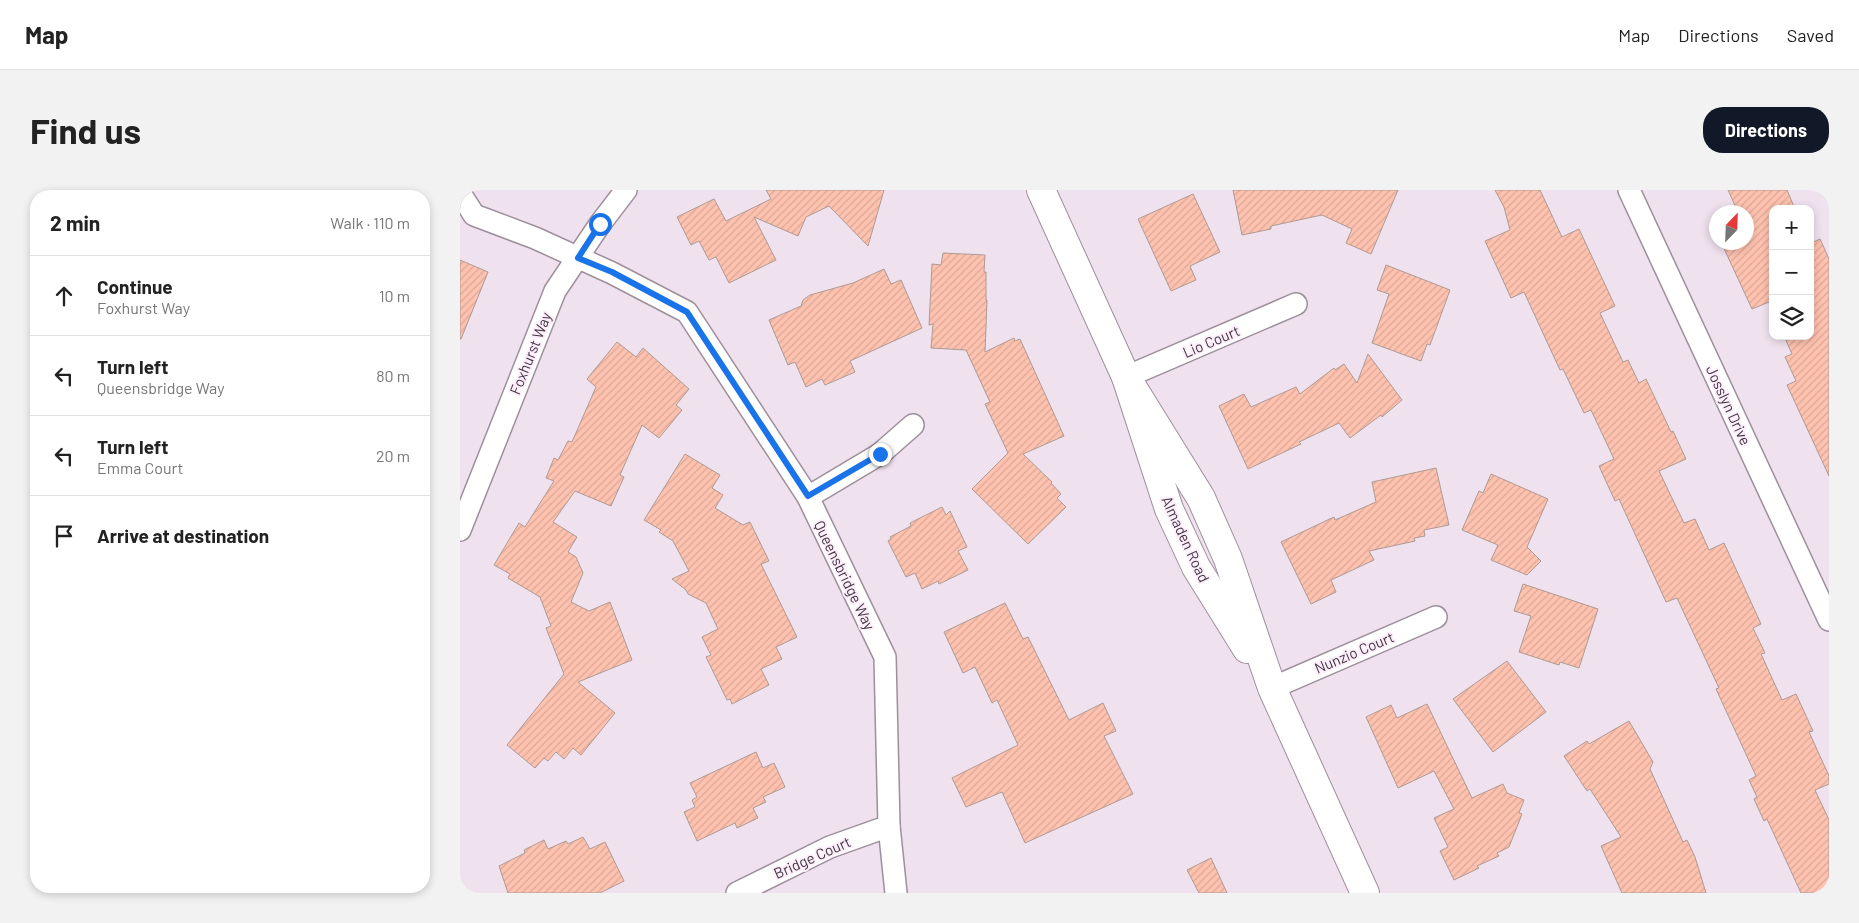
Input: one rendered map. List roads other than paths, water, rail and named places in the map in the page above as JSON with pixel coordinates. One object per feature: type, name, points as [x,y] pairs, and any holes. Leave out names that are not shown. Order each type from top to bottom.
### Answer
[{"type":"street","name":"Foxhurst Way","points":[[460,530],[555,291],[626,190]]},
{"type":"street","name":"Almaden Road","points":[[1041,190],[1126,377],[1200,498],[1228,559],[1272,688],[1365,893]]},
{"type":"street","name":"Josslyn Drive","points":[[1629,190],[1829,620]]},
{"type":"street","name":"Queensbridge Way","points":[[460,193],[474,215],[535,238],[612,272],[687,312],[808,496],[885,657],[890,826],[896,893]]},
{"type":"street","name":"Lio Court","points":[[1126,377],[1296,304]]},
{"type":"street","points":[[808,496],[880,454],[912,425]]},
{"type":"street","name":"Nunzio Court","points":[[1272,688],[1436,617]]},
{"type":"street","name":"Bridge Court","points":[[737,893],[830,847],[890,826]]}]
